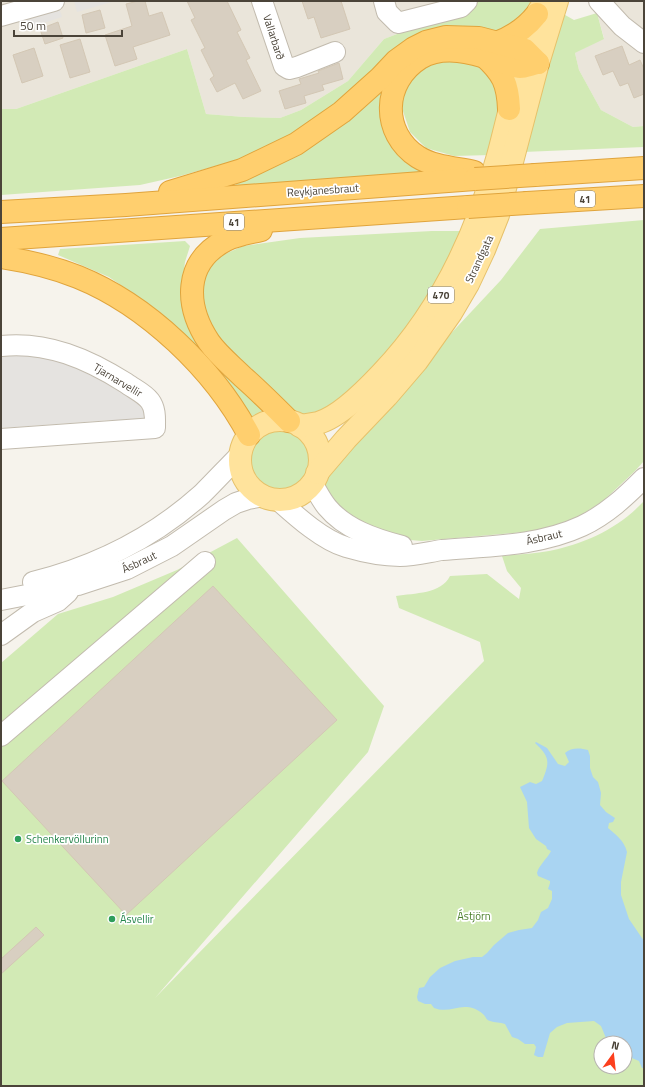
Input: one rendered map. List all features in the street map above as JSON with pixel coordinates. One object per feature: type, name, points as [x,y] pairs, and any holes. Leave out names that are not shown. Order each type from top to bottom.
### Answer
[{"type":"highway","points":[[476,176],[437,165],[419,157],[402,142],[396,134],[391,117],[394,88],[403,72],[419,59],[434,52],[490,49],[520,32],[528,25],[540,8]]},
{"type":"highway","points":[[126,205],[242,170],[296,144],[342,112],[396,62],[414,48],[426,42],[446,37],[469,37],[490,49],[527,60]]},
{"type":"highway","points":[[490,49],[494,66],[503,78],[507,89],[509,109]]},
{"type":"highway","name":"Reykjanesbraut","points":[[1,212],[126,205],[476,176],[503,177],[644,168]]},
{"type":"highway","name":"41","points":[[1,239],[319,216],[644,196]]},
{"type":"highway","points":[[295,423],[229,363],[210,343],[199,326],[194,311],[191,298],[192,285],[194,274],[207,254],[227,240],[246,233],[319,216]]},
{"type":"highway","points":[[1,257],[42,265],[78,277],[113,294],[151,320],[178,344],[213,382],[232,406],[245,445]]},
{"type":"main road","name":"Strandgata","points":[[295,423],[318,423],[328,419],[352,402],[376,380],[399,355],[427,318],[442,293],[469,240],[498,156],[509,109],[527,60],[557,1]]},
{"type":"main road","name":"Strandgata","points":[[315,478],[346,439],[387,396],[417,361],[451,313],[468,284],[498,215],[527,60],[540,8]]},
{"type":"main road","name":"470","points":[[245,445],[255,429],[266,423],[277,420],[295,423]]},
{"type":"main road","points":[[295,423],[312,437],[319,452],[320,463],[315,478]]},
{"type":"main road","points":[[245,445],[240,465],[243,475],[248,484],[255,491],[270,498]]},
{"type":"main road","name":"470","points":[[270,498],[287,499],[297,496],[305,491],[315,478]]},
{"type":"street","points":[[1,16],[54,1]]},
{"type":"street","name":"Vallarbarð","points":[[262,1],[284,66],[289,69],[297,67],[335,52]]},
{"type":"street","points":[[384,1],[387,12],[398,23],[461,7],[467,1]]},
{"type":"street","points":[[599,1],[622,26],[644,43]]},
{"type":"street","name":"Tjarnarvellir","points":[[1,346],[38,347],[65,352],[80,357],[144,395],[151,402],[155,412],[155,428],[1,439]]},
{"type":"street","name":"Ásbraut","points":[[1,587],[33,582],[74,570],[107,558],[124,549],[181,511],[210,486],[245,445]]},
{"type":"street","name":"Ásbraut","points":[[315,478],[327,507],[339,519],[378,540],[430,552]]},
{"type":"street","name":"Ásbraut","points":[[1,600],[78,585],[127,569],[172,546],[224,510],[236,503],[248,499],[270,498],[322,535],[345,547],[367,552],[401,556],[536,541],[562,534],[582,526],[605,513],[624,498],[644,478]]},
{"type":"street","points":[[1,736],[206,562]]},
{"type":"street","points":[[1,635],[33,612],[58,601],[78,585]]},
{"type":"shaded area","points":[[1,1],[472,1],[468,7],[384,39],[348,81],[301,110],[280,118],[206,114],[187,49],[16,109],[1,109]]},
{"type":"shaded area","points":[[74,1],[115,1],[77,12]]},
{"type":"shaded area","points":[[587,1],[644,1],[644,126],[633,127],[601,110],[579,70],[575,53],[604,38],[597,13]]},
{"type":"shaded area","points":[[58,4],[62,17],[29,28],[24,15]]},
{"type":"shaded area","points":[[1,342],[93,360],[162,425],[128,434],[112,420],[1,428]]},
{"type":"green space","points":[[472,1],[537,1],[534,7],[503,31],[474,29],[346,99],[262,153],[180,176],[140,185],[1,195],[1,109],[16,109],[187,49],[206,114],[280,118],[301,110],[348,81],[384,39],[468,7]]},
{"type":"green space","points":[[558,11],[574,20],[597,13],[604,39],[575,53],[579,70],[601,110],[633,127],[644,126],[644,147],[523,152]]},
{"type":"green space","points":[[440,60],[470,61],[493,78],[501,114],[491,155],[454,156],[426,148],[410,132],[402,108],[405,89],[419,70]]},
{"type":"green space","points":[[390,75],[385,107],[439,175],[232,186],[288,160],[371,95]]},
{"type":"green space","points":[[644,220],[644,461],[603,501],[575,519],[535,531],[422,541],[399,539],[333,508],[321,478],[325,468],[501,280],[540,229]]},
{"type":"green space","points":[[432,231],[464,231],[418,318],[353,391],[322,414],[302,415],[296,413],[225,346],[210,328],[202,310],[202,290],[207,273],[216,258],[243,246],[300,238]]},
{"type":"green space","points":[[185,241],[190,246],[185,262],[182,285],[270,412],[253,422],[174,325],[160,312],[109,277],[58,255],[60,249]]},
{"type":"green space","points":[[281,428],[293,430],[303,437],[310,447],[312,459],[310,471],[303,481],[293,488],[281,490],[269,488],[259,481],[252,471],[250,459],[252,447],[259,437],[269,430]]},
{"type":"green space","points":[[644,501],[644,1086],[1,1086],[1,663],[58,614],[113,597],[177,570],[237,538],[384,706],[368,752],[155,998],[484,661],[480,642],[399,608],[396,596],[427,592],[446,582],[450,576],[487,574],[519,599],[521,588],[507,571],[502,556],[543,552],[576,544],[601,534],[624,519]]},
{"type":"water","name":"Ástjörn","points":[[536,742],[547,748],[558,764],[565,766],[569,762],[565,753],[567,751],[576,748],[588,750],[590,756],[590,768],[593,777],[598,782],[601,793],[600,805],[606,812],[615,818],[613,822],[609,823],[608,828],[619,838],[626,848],[627,852],[621,882],[621,895],[629,919],[644,941],[644,1068],[642,1068],[639,1061],[633,1058],[633,1035],[605,1035],[601,1026],[594,1021],[567,1023],[557,1027],[550,1033],[543,1057],[538,1057],[534,1055],[536,1047],[534,1044],[525,1044],[512,1037],[505,1024],[489,1021],[485,1016],[476,1010],[469,1007],[463,1007],[443,1010],[434,1008],[431,1004],[425,1004],[418,1001],[417,997],[419,988],[424,987],[430,977],[440,968],[455,961],[473,957],[482,957],[508,933],[532,928],[538,920],[541,912],[548,908],[552,899],[552,891],[548,889],[550,881],[538,876],[537,873],[539,867],[551,851],[536,839],[529,828],[527,802],[520,787],[530,782],[536,784],[542,781],[545,774],[547,764],[546,756],[535,743]]},
{"type":"building","points":[[145,1],[149,16],[162,12],[170,35],[133,47],[137,59],[115,66],[105,35],[132,26],[126,4]]},
{"type":"building","points":[[187,1],[227,1],[241,30],[237,32],[250,58],[246,60],[261,91],[243,99],[235,83],[217,92],[210,79],[214,76],[201,50],[205,48],[191,20],[195,18]]},
{"type":"building","points":[[302,1],[341,1],[350,29],[321,38],[314,17],[308,19]]},
{"type":"building","points":[[100,10],[105,28],[86,33],[82,15]]},
{"type":"building","points":[[58,22],[63,38],[45,44],[40,29]]},
{"type":"building","points":[[80,39],[90,72],[70,78],[60,45]]},
{"type":"building","points":[[622,46],[629,65],[640,60],[644,69],[644,94],[634,98],[628,83],[620,86],[613,71],[603,75],[595,56]]},
{"type":"building","points":[[34,48],[43,76],[22,83],[13,55]]},
{"type":"building","points":[[339,63],[343,79],[322,85],[324,90],[304,96],[306,103],[285,109],[279,91],[301,84],[299,79],[319,73],[318,71]]},
{"type":"building","points":[[213,586],[337,720],[126,915],[2,781]]},
{"type":"building","points":[[36,927],[44,935],[1,974],[1,959]]},
{"type":"place","name":"Schenkervöllurinn","points":[[18,839]]},
{"type":"place","name":"Ásvellir","points":[[112,919]]}]
